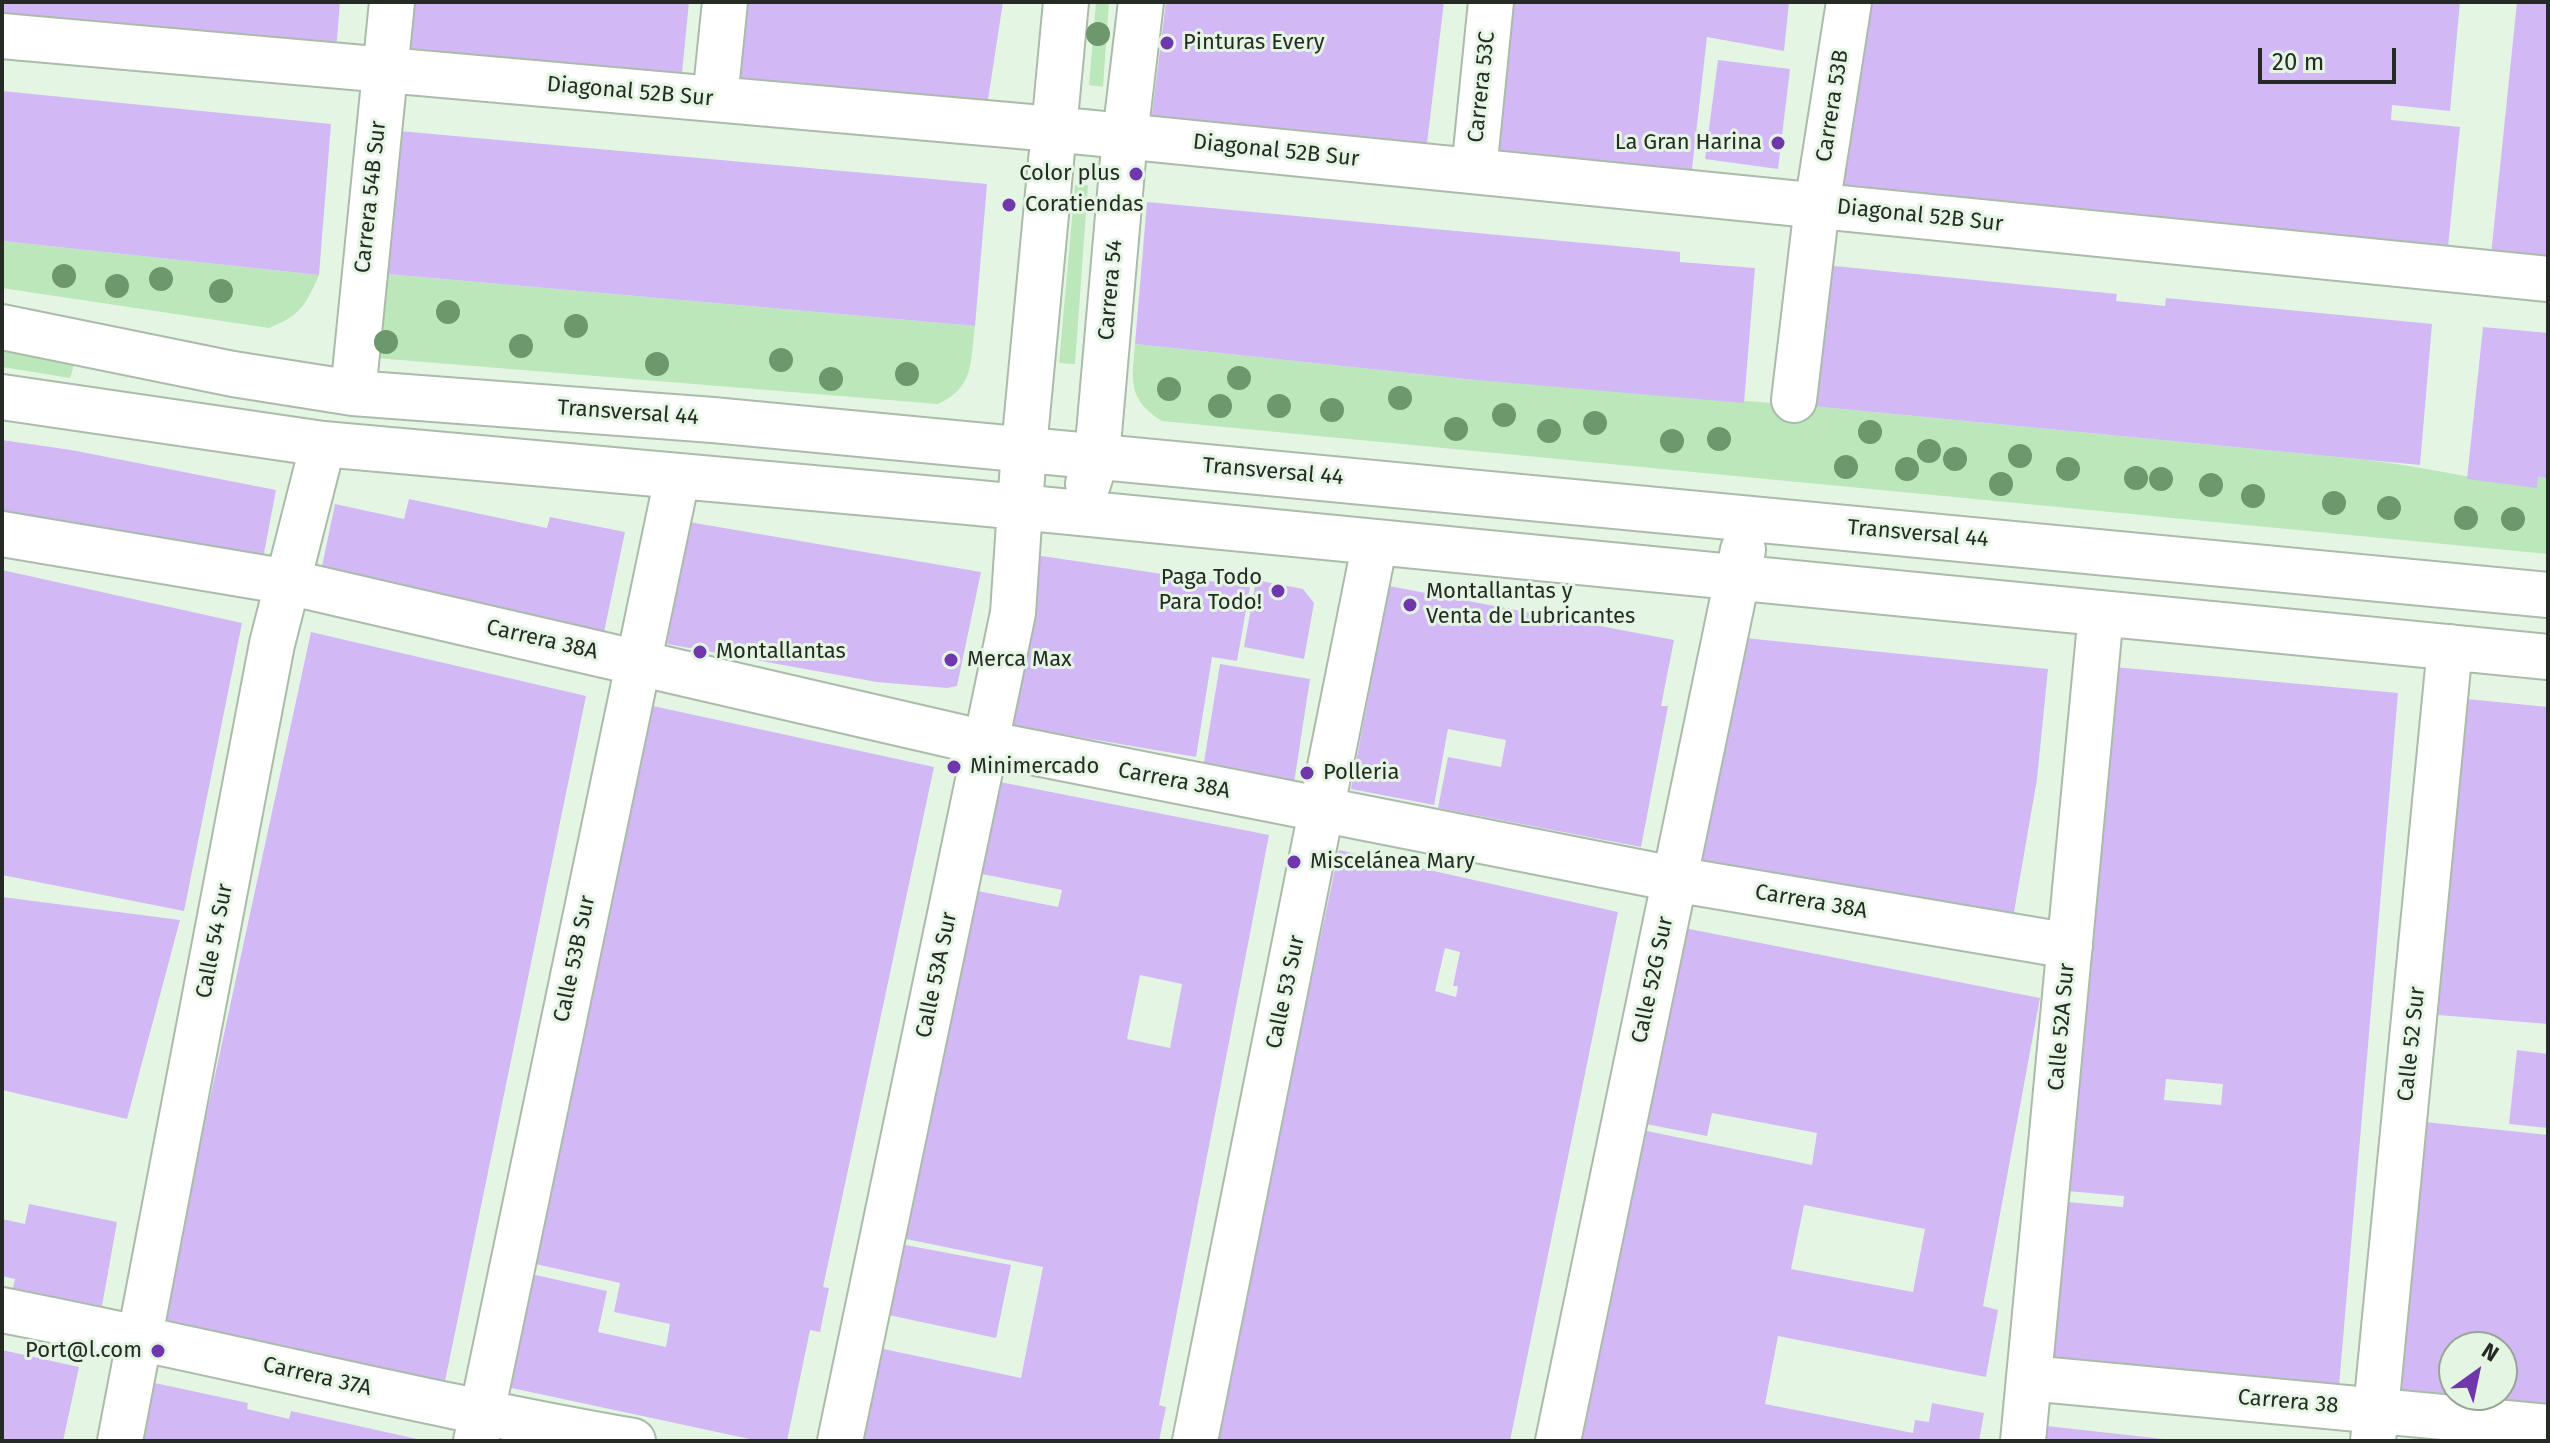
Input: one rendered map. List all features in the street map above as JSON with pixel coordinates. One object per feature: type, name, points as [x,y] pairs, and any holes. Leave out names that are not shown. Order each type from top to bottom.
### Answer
[{"type":"street","name":"Carrera 54B Sur","points":[[353,393],[392,2]]},
{"type":"street","points":[[715,99],[725,2]]},
{"type":"street","points":[[1036,509],[1024,448],[1066,2]]},
{"type":"street","name":"Carrera 54","points":[[1036,509],[1066,505],[1085,489],[1097,456],[1125,136],[1141,2]]},
{"type":"street","name":"Carrera 53C","points":[[1474,171],[1491,2]]},
{"type":"street","name":"Carrera 53B","points":[[1794,400],[1817,206],[1849,2]]},
{"type":"street","name":"Diagonal 52B Sur","points":[[2,36],[1053,129],[2548,279]]},
{"type":"street","name":"Transversal 44","points":[[2,327],[233,374],[353,393],[713,420],[1024,448],[2548,595]]},
{"type":"street","points":[[2,397],[323,444],[1036,509],[2548,657]]},
{"type":"street","name":"Calle 54 Sur","points":[[120,1441],[143,1337],[189,1074],[272,644],[323,444]]},
{"type":"street","name":"Calle 53B Sur","points":[[479,1428],[677,478]]},
{"type":"street","name":"Calle 53A Sur","points":[[840,1441],[1036,509]]},
{"type":"street","name":"Calle 52G Sur","points":[[1558,1441],[1749,518]]},
{"type":"street","name":"Carrera 38A","points":[[2,534],[288,582],[985,743],[1674,879],[2070,946]]},
{"type":"street","name":"Calle 53 Sur","points":[[1195,1441],[1375,542]]},
{"type":"street","name":"Calle 52A Sur","points":[[2023,1441],[2101,613]]},
{"type":"street","name":"Calle 52 Sur","points":[[2375,1426],[2450,647]]},
{"type":"street","name":"Carrera 37A","points":[[2,1310],[143,1337],[479,1428],[633,1441]]},
{"type":"street","name":"Carrera 38","points":[[2029,1378],[2375,1426],[2548,1427]]},
{"type":"green space","points":[[1096,2],[1109,2],[1103,87],[1089,85]]},
{"type":"green space","points":[[1075,185],[1088,185],[1075,364],[1059,363]]},
{"type":"green space","points":[[2,241],[319,275],[301,308],[288,319],[269,328],[2,288]]},
{"type":"green space","points":[[387,274],[975,326],[971,362],[959,390],[938,404],[376,358]]},
{"type":"green space","points":[[1135,344],[1465,379],[1811,406],[2358,459],[2536,487],[2538,477],[2548,478],[2548,554],[1162,421],[1137,397],[1133,379]]},
{"type":"green space","points":[[2,349],[74,365],[70,378],[2,367]]},
{"type":"building","points":[[2,2],[340,2],[336,51],[2,22]]},
{"type":"building","points":[[409,2],[689,2],[681,83],[404,53]]},
{"type":"building","points":[[744,2],[1003,2],[985,119],[731,79]]},
{"type":"building","points":[[1166,2],[1444,2],[1425,160],[1150,130]]},
{"type":"building","points":[[1508,2],[1789,2],[1784,51],[1707,37],[1691,178],[1491,156]]},
{"type":"building","points":[[1858,2],[2460,2],[2450,111],[2392,105],[2391,120],[2460,127],[2447,257],[1839,194]]},
{"type":"building","points":[[2517,2],[2548,2],[2548,261],[2491,255]]},
{"type":"building","points":[[1718,60],[1790,69],[1778,169],[1705,159]]},
{"type":"building","points":[[2,91],[331,124],[319,275],[2,241]]},
{"type":"building","points":[[399,131],[987,184],[975,326],[387,274]]},
{"type":"building","points":[[1147,202],[1680,252],[1680,262],[1755,268],[1744,403],[1465,379],[1135,344]]},
{"type":"building","points":[[1824,265],[2117,294],[2116,301],[2165,306],[2166,298],[2432,324],[2420,465],[1811,406]]},
{"type":"building","points":[[2483,327],[2548,333],[2548,478],[2538,477],[2537,488],[2467,479]]},
{"type":"building","points":[[2,440],[71,450],[276,490],[262,564],[61,520],[2,511]]},
{"type":"building","points":[[409,499],[547,528],[550,517],[625,532],[604,632],[391,587],[320,576],[335,504],[404,519]]},
{"type":"building","points":[[689,522],[981,572],[957,686],[947,688],[877,682],[667,644]]},
{"type":"building","points":[[1035,555],[1250,587],[1237,661],[1212,657],[1196,757],[1009,725]]},
{"type":"building","points":[[2,570],[242,623],[184,911],[2,875]]},
{"type":"building","points":[[1256,580],[1303,589],[1314,603],[1304,659],[1244,647]]},
{"type":"building","points":[[1389,586],[1674,640],[1661,706],[1668,706],[1641,847],[1438,808],[1448,757],[1501,767],[1506,740],[1448,729],[1434,805],[1351,789]]},
{"type":"building","points":[[311,632],[586,696],[444,1386],[161,1325]]},
{"type":"building","points":[[1745,638],[2048,669],[2037,779],[2013,918],[1700,862]]},
{"type":"building","points":[[1220,664],[1310,679],[1294,783],[1203,768]]},
{"type":"building","points":[[2114,667],[2398,693],[2339,1386],[2052,1358],[2067,1202],[2123,1207],[2124,1196],[2067,1191]],"holes":[[[2166,1079],[2223,1084],[2221,1105],[2164,1100]]]},
{"type":"building","points":[[2467,699],[2548,707],[2548,1024],[2438,1015]]},
{"type":"building","points":[[653,706],[934,767],[823,1287],[829,1288],[820,1332],[810,1330],[787,1441],[759,1441],[507,1387],[531,1274],[607,1291],[598,1332],[666,1347],[670,1324],[614,1312],[620,1283],[531,1263]]},
{"type":"building","points":[[995,781],[1269,835],[1159,1405],[1166,1407],[1159,1441],[864,1441],[873,1394],[865,1392],[874,1347],[1021,1378],[1043,1267],[906,1239],[973,890],[1058,907],[1062,890],[977,873]],"holes":[[[1140,975],[1182,984],[1170,1048],[1127,1039]]]},
{"type":"building","points":[[1339,850],[1618,912],[1510,1441],[1214,1441]],"holes":[[[1445,948],[1460,952],[1453,986],[1458,986],[1456,997],[1435,991]]]},
{"type":"building","points":[[2,897],[180,920],[127,1119],[2,1090]]},
{"type":"building","points":[[1679,927],[2040,998],[1983,1306],[1998,1310],[1986,1377],[1778,1336],[1765,1404],[1913,1433],[1915,1420],[1929,1422],[1932,1403],[1984,1413],[1979,1441],[1574,1441],[1637,1129],[1812,1165],[1817,1133],[1712,1113],[1707,1136],[1641,1123]],"holes":[[[1804,1205],[1925,1229],[1913,1292],[1791,1269]]]},
{"type":"building","points":[[2517,1050],[2548,1054],[2548,1128],[2509,1124]]},
{"type":"building","points":[[2425,1122],[2548,1135],[2548,1415],[2510,1411],[2518,1411],[2518,1331],[2438,1331],[2438,1403],[2398,1399]]},
{"type":"building","points":[[29,1204],[117,1222],[102,1306],[13,1288],[15,1279],[2,1276],[2,1219],[25,1224]]},
{"type":"building","points":[[900,1244],[1011,1265],[996,1338],[884,1314]]},
{"type":"building","points":[[2,1350],[79,1367],[63,1441],[2,1441]]},
{"type":"building","points":[[150,1382],[248,1403],[247,1409],[289,1419],[291,1411],[426,1441],[138,1441]]},
{"type":"building","points":[[2047,1426],[2163,1439],[2163,1441],[2045,1441]]},
{"type":"place","name":"Pinturas Every","points":[[1167,43]]},
{"type":"place","name":"La Gran Harina","points":[[1778,143]]},
{"type":"place","name":"Color plus","points":[[1136,174]]},
{"type":"place","name":"Coratiendas","points":[[1009,205]]},
{"type":"place","name":"Paga Todo Para Todo!","points":[[1278,591]]},
{"type":"place","name":"Montallantas y Venta de Lubricantes","points":[[1410,605]]},
{"type":"place","name":"Montallantas","points":[[700,652]]},
{"type":"place","name":"Merca Max","points":[[951,660]]},
{"type":"place","name":"Minimercado","points":[[954,767]]},
{"type":"place","name":"Polleria","points":[[1307,773]]},
{"type":"place","name":"Miscelánea Mary","points":[[1294,862]]},
{"type":"place","name":"Port@l.com","points":[[158,1351]]}]
